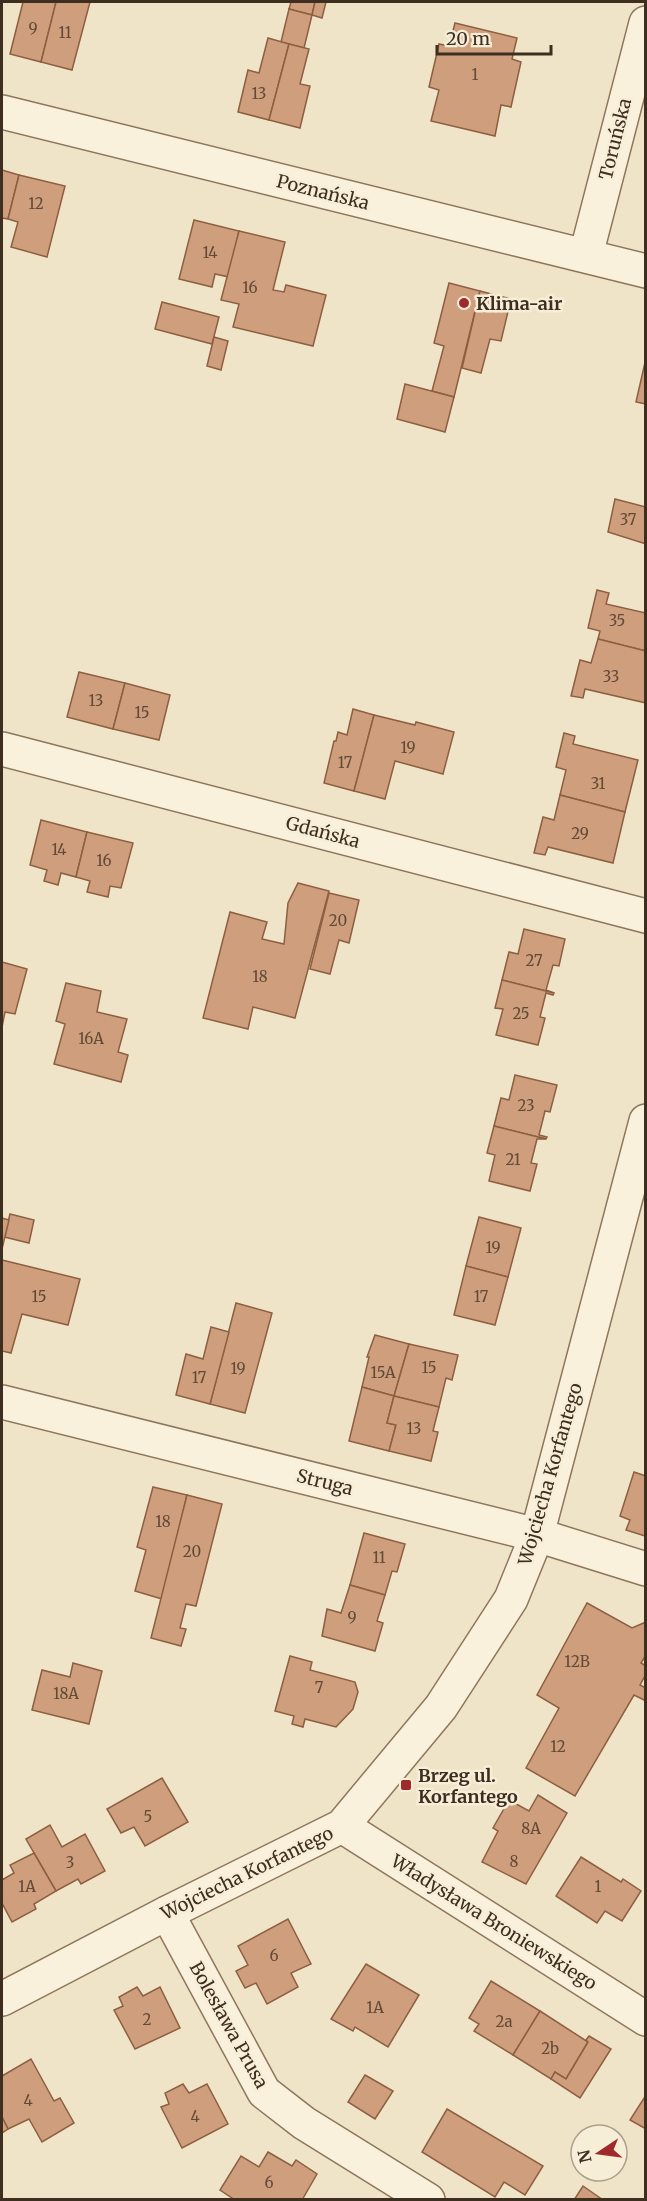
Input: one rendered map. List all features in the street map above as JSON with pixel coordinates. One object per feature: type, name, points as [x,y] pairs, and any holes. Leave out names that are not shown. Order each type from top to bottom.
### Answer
[{"type":"street","name":"Toruńska","points":[[586,255],[645,23]]},
{"type":"street","name":"Poznańska","points":[[2,112],[645,271]]},
{"type":"street","name":"Gdańska","points":[[2,749],[645,916]]},
{"type":"street","name":"Wojciecha Korfantego","points":[[2,1999],[167,1913],[342,1826],[441,1707],[512,1599],[537,1535],[645,1121]]},
{"type":"street","name":"Struga","points":[[2,1402],[537,1535],[645,1569]]},
{"type":"street","name":"Władysława Broniewskiego","points":[[342,1826],[645,2019]]},
{"type":"street","name":"Bolesława Prusa","points":[[167,1913],[264,2092],[304,2123],[428,2199]]},
{"type":"building","points":[[23,2],[56,2],[41,62],[10,54]]},
{"type":"building","points":[[56,2],[90,2],[72,70],[41,62]]},
{"type":"building","points":[[291,2],[315,2],[312,15],[289,9]]},
{"type":"building","points":[[315,2],[326,2],[322,18],[312,15]]},
{"type":"building","points":[[289,9],[312,15],[304,48],[281,42]]},
{"type":"building","points":[[455,23],[517,38],[512,59],[521,62],[511,107],[501,105],[495,136],[431,121],[439,90],[429,87],[439,44],[449,46]]},
{"type":"building","points":[[268,38],[289,44],[269,120],[238,112],[248,70],[259,73]]},
{"type":"building","points":[[289,44],[309,49],[300,84],[310,86],[300,128],[269,120]]},
{"type":"building","points":[[2,170],[19,175],[8,219],[2,218]]},
{"type":"building","points":[[19,175],[65,186],[47,257],[11,247],[18,222],[8,219]]},
{"type":"building","points":[[194,220],[239,231],[229,277],[215,274],[212,287],[179,279]]},
{"type":"building","points":[[239,231],[285,242],[273,290],[284,292],[286,285],[326,295],[313,346],[233,327],[239,304],[221,300]]},
{"type":"building","points":[[449,283],[480,291],[454,397],[432,391],[444,346],[434,343]]},
{"type":"building","points":[[480,291],[511,299],[501,341],[490,339],[481,373],[462,368]]},
{"type":"building","points":[[162,302],[219,317],[212,344],[155,329]]},
{"type":"building","points":[[214,337],[228,341],[221,370],[207,366]]},
{"type":"building","points":[[646,358],[646,404],[636,402]]},
{"type":"building","points":[[405,384],[454,397],[445,432],[397,419]]},
{"type":"building","points":[[615,499],[646,507],[646,544],[608,532]]},
{"type":"building","points":[[597,590],[609,593],[606,604],[646,613],[646,651],[598,639],[600,631],[588,628]]},
{"type":"building","points":[[598,639],[646,651],[646,703],[585,689],[583,698],[571,696],[580,660],[591,663]]},
{"type":"building","points":[[79,672],[125,683],[113,729],[67,717]]},
{"type":"building","points":[[125,683],[170,695],[159,740],[113,729]]},
{"type":"building","points":[[353,709],[374,715],[354,791],[324,783],[334,741],[336,741],[338,732],[347,735]]},
{"type":"building","points":[[374,715],[415,725],[416,722],[454,732],[443,774],[395,761],[385,799],[354,791]]},
{"type":"building","points":[[564,733],[575,736],[573,744],[638,760],[625,812],[560,795],[566,770],[556,767]]},
{"type":"building","points":[[560,795],[625,812],[613,863],[548,847],[545,855],[534,853],[543,817],[554,820]]},
{"type":"building","points":[[41,820],[87,832],[76,877],[61,873],[58,885],[44,881],[47,870],[30,865]]},
{"type":"building","points":[[87,832],[133,843],[121,888],[110,886],[108,897],[87,892],[90,881],[76,877]]},
{"type":"building","points":[[298,883],[329,891],[295,1018],[253,1007],[248,1029],[203,1018],[230,912],[267,922],[262,939],[284,944],[288,903]]},
{"type":"building","points":[[329,893],[359,900],[349,943],[339,940],[330,974],[310,969]]},
{"type":"building","points":[[524,929],[565,939],[559,966],[553,965],[546,990],[554,993],[502,980],[509,952],[518,954]]},
{"type":"building","points":[[2,962],[27,969],[15,1014],[5,1012],[2,1027]]},
{"type":"building","points":[[502,980],[554,993],[553,995],[546,993],[540,1017],[545,1018],[538,1045],[496,1035],[503,1009],[495,1008]]},
{"type":"building","points":[[66,983],[101,991],[97,1012],[127,1019],[118,1052],[128,1055],[121,1082],[54,1064],[65,1024],[56,1021]]},
{"type":"building","points":[[515,1075],[557,1085],[550,1112],[545,1111],[539,1135],[547,1137],[546,1139],[494,1126],[501,1098],[509,1100]]},
{"type":"building","points":[[494,1126],[546,1139],[537,1139],[531,1163],[537,1164],[530,1191],[489,1181],[495,1155],[487,1153]]},
{"type":"building","points":[[10,1214],[34,1220],[29,1243],[4,1237]]},
{"type":"building","points":[[479,1217],[521,1228],[508,1277],[466,1266]]},
{"type":"building","points":[[2,1218],[9,1220],[2,1249]]},
{"type":"building","points":[[2,1260],[80,1279],[68,1325],[22,1314],[11,1353],[2,1351]]},
{"type":"building","points":[[466,1266],[508,1277],[495,1325],[454,1315]]},
{"type":"building","points":[[236,1303],[272,1313],[245,1413],[210,1404]]},
{"type":"building","points":[[211,1327],[229,1332],[210,1404],[176,1395],[186,1354],[203,1359]]},
{"type":"building","points":[[375,1335],[409,1344],[394,1396],[362,1387],[369,1357],[367,1357]]},
{"type":"building","points":[[409,1344],[458,1355],[452,1380],[446,1378],[439,1407],[394,1396]]},
{"type":"building","points":[[362,1387],[394,1396],[387,1423],[396,1425],[389,1451],[349,1441]]},
{"type":"building","points":[[394,1396],[439,1407],[433,1431],[438,1432],[431,1461],[389,1451],[396,1425],[387,1423]]},
{"type":"building","points":[[634,1472],[646,1476],[645,1536],[626,1530],[630,1520],[620,1516]]},
{"type":"building","points":[[153,1487],[187,1495],[162,1599],[135,1591],[146,1550],[137,1547]]},
{"type":"building","points":[[187,1495],[222,1504],[196,1606],[186,1604],[180,1628],[186,1629],[181,1646],[151,1638]]},
{"type":"building","points":[[364,1533],[405,1544],[397,1572],[392,1571],[385,1595],[350,1585]]},
{"type":"building","points":[[350,1585],[385,1595],[377,1621],[383,1623],[375,1651],[322,1636],[327,1609],[341,1613]]},
{"type":"building","points":[[587,1603],[632,1628],[646,1622],[646,1655],[641,1663],[646,1666],[646,1674],[640,1685],[646,1688],[646,1701],[634,1695],[575,1796],[526,1768],[559,1708],[537,1695]]},
{"type":"building","points":[[290,1656],[312,1662],[310,1670],[355,1682],[358,1692],[353,1709],[336,1727],[305,1719],[303,1727],[292,1724],[294,1716],[275,1711]]},
{"type":"building","points":[[73,1663],[102,1671],[89,1724],[32,1710],[42,1670],[70,1677]]},
{"type":"building","points":[[162,1778],[188,1822],[145,1846],[134,1827],[121,1833],[107,1809]]},
{"type":"building","points":[[538,1795],[567,1813],[526,1884],[482,1862],[498,1831],[493,1828],[509,1800],[529,1811]]},
{"type":"building","points":[[50,1825],[62,1847],[85,1834],[105,1871],[81,1884],[78,1879],[56,1891],[26,1839]]},
{"type":"building","points":[[34,1853],[56,1891],[34,1904],[36,1909],[12,1922],[2,1903],[2,1880],[14,1873],[10,1865]]},
{"type":"building","points":[[581,1857],[621,1882],[623,1879],[641,1891],[622,1921],[605,1911],[597,1923],[556,1896]]},
{"type":"building","points":[[288,1919],[311,1964],[291,1973],[298,1987],[267,2004],[256,1983],[245,1988],[236,1971],[248,1965],[238,1946]]},
{"type":"building","points":[[366,1964],[419,1995],[388,2047],[355,2027],[353,2031],[331,2019]]},
{"type":"building","points":[[491,1981],[540,2011],[513,2055],[474,2031],[479,2024],[469,2018]]},
{"type":"building","points":[[137,1987],[143,1996],[160,1987],[180,2028],[135,2049],[114,2010],[123,2006],[119,1997]]},
{"type":"building","points":[[540,2011],[588,2042],[566,2079],[555,2072],[551,2079],[513,2055]]},
{"type":"building","points":[[589,2036],[611,2049],[580,2098],[551,2079],[555,2072],[566,2079],[588,2042],[586,2040]]},
{"type":"building","points":[[31,2059],[54,2101],[60,2098],[74,2123],[42,2142],[29,2119],[8,2129],[2,2117],[2,2076]]},
{"type":"building","points":[[365,2075],[393,2091],[375,2119],[348,2102]]},
{"type":"building","points":[[183,2084],[189,2093],[207,2084],[228,2124],[182,2148],[161,2107],[169,2104],[165,2093]]},
{"type":"building","points":[[646,2095],[646,2129],[630,2120]]},
{"type":"building","points":[[447,2109],[543,2166],[525,2195],[504,2182],[495,2197],[422,2152]]},
{"type":"building","points":[[2,2117],[8,2129],[2,2133]]},
{"type":"building","points":[[268,2152],[292,2166],[296,2160],[317,2174],[302,2200],[235,2200],[220,2190],[241,2156],[259,2167]]},
{"type":"building","points":[[583,2186],[603,2200],[574,2200]]},
{"type":"place","name":"Klima-air","points":[[464,303]]},
{"type":"place","name":"Brzeg ul. Korfantego","points":[[406,1785]]}]
